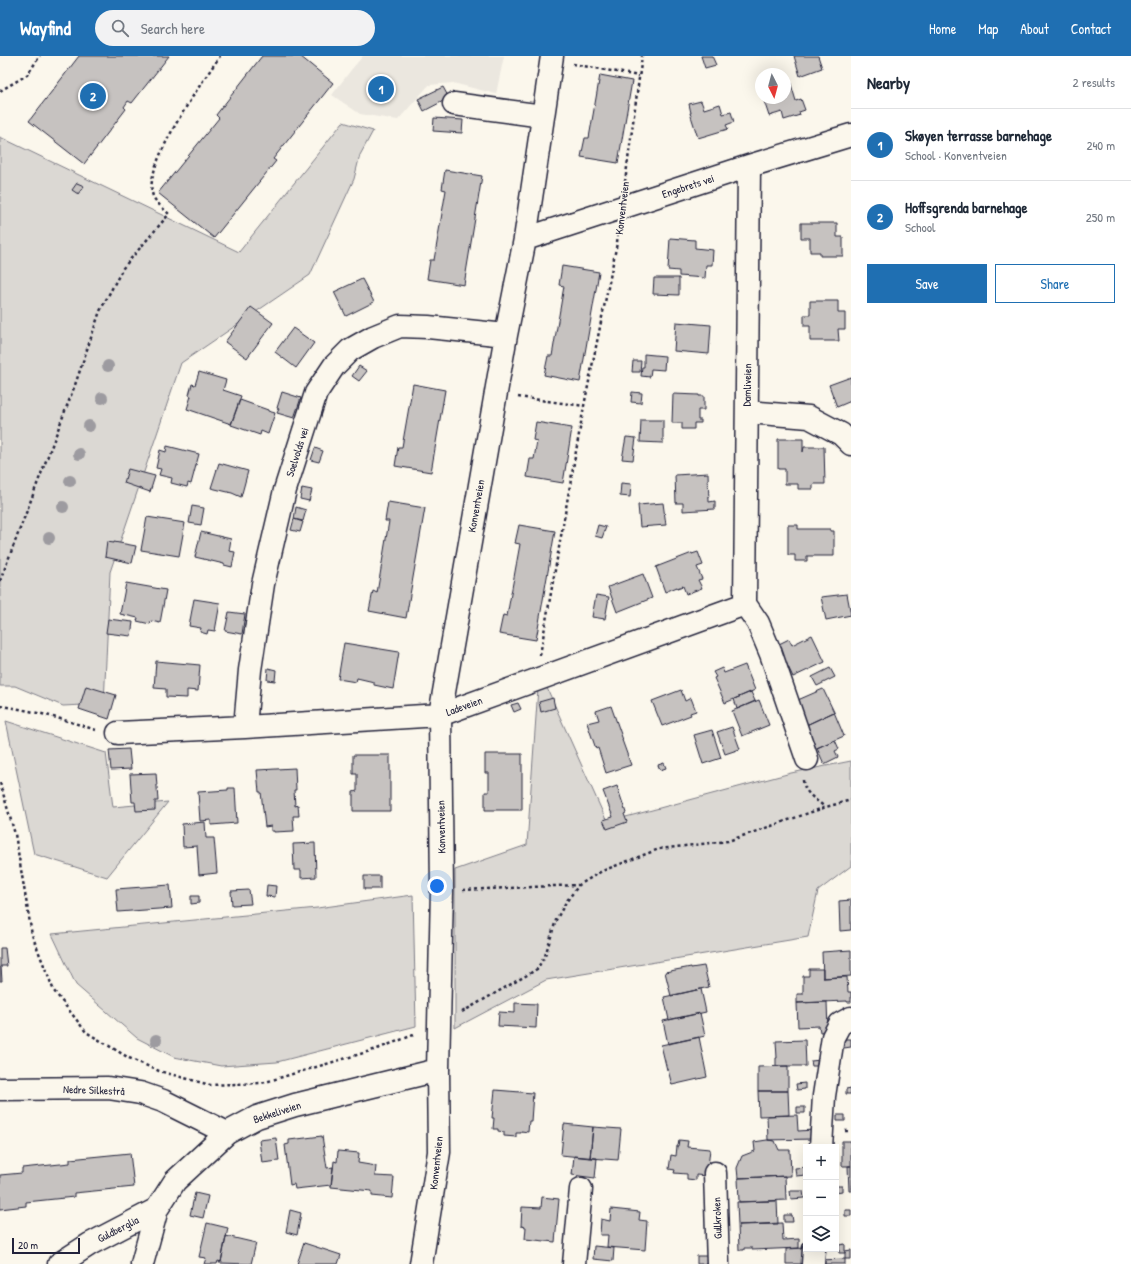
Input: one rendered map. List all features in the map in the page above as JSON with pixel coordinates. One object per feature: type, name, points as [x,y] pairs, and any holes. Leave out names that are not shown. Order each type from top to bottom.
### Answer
[{"type":"street","name":"Konventveien","points":[[421,1264],[439,1152],[438,1070],[442,890],[440,715],[506,336],[525,239],[552,58]]},
{"type":"street","points":[[454,104],[544,116]]},
{"type":"street","name":"Engebrets vei","points":[[525,239],[749,166],[851,135]]},
{"type":"street","name":"Damliveien","points":[[746,604],[749,166]]},
{"type":"street","name":"Soelvolds vei","points":[[245,727],[250,670],[263,584],[285,490],[316,393],[334,366],[350,350],[373,337],[400,326],[428,327],[506,336]]},
{"type":"street","points":[[747,412],[809,417],[841,434],[851,444]]},
{"type":"street","points":[[746,604],[758,623],[771,654],[807,759]]},
{"type":"street","name":"Ladeveien","points":[[118,733],[440,715],[746,604]]},
{"type":"street","points":[[821,1144],[824,1096],[833,1037],[840,1024],[851,1018]]},
{"type":"street","name":"Bekkeliveien","points":[[142,1264],[158,1209],[175,1181],[227,1133],[256,1117],[295,1105],[438,1070]]},
{"type":"street","name":"Nedre Silkestrå","points":[[0,1089],[108,1088],[140,1093],[163,1101],[227,1133]]},
{"type":"street","name":"Gullkroken","points":[[715,1173],[718,1264]]},
{"type":"street","points":[[574,1264],[581,1189]]},
{"type":"street","name":"Guldberglia","points":[[59,1264],[90,1244],[158,1209]]},
{"type":"street","points":[[813,1264],[814,1252]]},
{"type":"path","points":[[0,91],[27,75],[40,56]]},
{"type":"path","points":[[0,581],[75,385],[100,311],[123,268],[169,214],[153,195],[152,182],[162,150],[175,124],[220,56]]},
{"type":"path","name":"Konventveien","points":[[536,679],[584,406],[617,243],[620,208],[642,56]]},
{"type":"path","points":[[552,58],[639,76]]},
{"type":"path","points":[[496,393],[584,406]]},
{"type":"path","points":[[0,706],[50,716],[98,731],[118,733]]},
{"type":"path","points":[[807,759],[803,775],[804,786],[811,796],[826,808]]},
{"type":"path","points":[[0,783],[15,834],[32,935],[54,991],[86,1032],[129,1058],[159,1071],[210,1085],[262,1083],[377,1049],[440,1025],[537,969],[545,956],[556,920],[566,902],[579,885],[602,871],[659,849],[728,841],[851,800]]},
{"type":"path","points":[[442,890],[579,885]]},
{"type":"shaded area","points":[[363,56],[504,56],[496,94],[453,83],[429,85],[398,120],[360,114],[332,95]]},
{"type":"shaded area","points":[[343,122],[373,131],[360,155],[354,179],[310,275],[181,363],[110,572],[104,704],[63,706],[15,686],[0,686],[0,137],[239,252]]},
{"type":"shaded area","points":[[538,688],[547,688],[607,822],[791,773],[851,761],[851,866],[818,891],[808,937],[546,980],[455,1028],[455,870],[527,845]]},
{"type":"shaded area","points":[[6,721],[106,753],[113,807],[168,802],[107,877],[34,854]]},
{"type":"shaded area","points":[[413,895],[416,1026],[277,1062],[221,1066],[174,1057],[137,1038],[76,985],[52,934],[317,908]]},
{"type":"building","points":[[79,56],[169,56],[132,103],[128,101],[124,107],[126,109],[84,164],[29,121]]},
{"type":"building","points":[[262,56],[300,56],[333,83],[273,159],[276,161],[214,238],[158,193],[219,118],[216,115]]},
{"type":"building","points":[[701,56],[712,56],[716,65],[705,68]]},
{"type":"building","points":[[794,56],[818,56],[822,68],[800,76]]},
{"type":"building","points":[[600,75],[632,81],[618,163],[581,157],[585,138],[589,138]]},
{"type":"building","points":[[791,84],[796,101],[801,99],[805,110],[799,112],[800,115],[784,120],[782,112],[769,116],[765,104],[791,104]]},
{"type":"building","points":[[443,87],[449,98],[424,111],[418,99]]},
{"type":"building","points":[[701,101],[704,109],[720,104],[723,114],[731,112],[734,122],[726,125],[728,129],[698,138],[690,113],[689,104]]},
{"type":"building","points":[[434,118],[463,120],[462,133],[433,131]]},
{"type":"building","points":[[445,170],[482,176],[464,285],[427,279],[430,260],[434,260],[446,190],[442,189]]},
{"type":"building","points":[[77,183],[84,186],[78,194],[72,190]]},
{"type":"building","points":[[801,223],[837,223],[837,237],[843,237],[843,256],[820,256],[820,252],[810,252],[810,238],[801,238]]},
{"type":"building","points":[[670,238],[695,240],[695,248],[713,250],[712,265],[706,265],[705,278],[679,276],[679,271],[668,270]]},
{"type":"building","points":[[562,266],[599,272],[580,382],[544,375],[548,356],[552,356],[564,286],[559,285]]},
{"type":"building","points":[[654,278],[679,278],[679,295],[653,294]]},
{"type":"building","points":[[362,279],[374,302],[346,316],[334,292]]},
{"type":"building","points":[[810,301],[838,301],[838,313],[845,313],[845,329],[838,329],[839,341],[810,341],[810,326],[804,326],[804,315],[810,315]]},
{"type":"building","points":[[251,307],[273,323],[247,358],[225,342]]},
{"type":"building","points":[[676,322],[711,325],[709,354],[674,351]]},
{"type":"building","points":[[293,328],[314,343],[296,368],[275,352]]},
{"type":"building","points":[[644,354],[665,356],[664,370],[651,369],[650,377],[641,376],[642,367],[644,367]]},
{"type":"building","points":[[633,361],[641,361],[640,372],[632,372]]},
{"type":"building","points":[[359,366],[367,371],[359,381],[352,376]]},
{"type":"building","points":[[199,372],[226,380],[223,390],[241,396],[231,424],[187,409],[191,396],[189,395],[192,384],[195,385]]},
{"type":"building","points":[[851,377],[851,401],[837,407],[829,385]]},
{"type":"building","points":[[413,384],[445,390],[431,472],[395,466],[398,447],[402,447]]},
{"type":"building","points":[[282,392],[301,398],[294,418],[277,413]]},
{"type":"building","points":[[632,392],[642,393],[641,403],[631,402]]},
{"type":"building","points":[[673,394],[704,396],[704,410],[698,410],[698,420],[701,420],[701,423],[694,423],[694,429],[682,429],[682,423],[672,423]]},
{"type":"building","points":[[240,400],[275,413],[268,434],[261,431],[260,435],[231,425]]},
{"type":"building","points":[[641,420],[663,420],[663,443],[640,442]]},
{"type":"building","points":[[536,422],[572,428],[563,483],[527,477],[530,459],[534,459],[537,441],[533,440]]},
{"type":"building","points":[[626,437],[636,438],[633,460],[622,459]]},
{"type":"building","points":[[778,439],[803,439],[803,452],[804,447],[824,447],[825,484],[813,484],[813,489],[798,489],[798,484],[785,484],[785,469],[778,469]]},
{"type":"building","points":[[167,446],[199,454],[191,484],[188,483],[187,487],[171,483],[172,478],[159,475],[161,469],[156,468],[160,450],[166,452]]},
{"type":"building","points":[[315,448],[323,451],[319,462],[311,460]]},
{"type":"building","points":[[219,463],[248,471],[241,497],[232,493],[211,488]]},
{"type":"building","points":[[128,469],[155,476],[150,492],[124,483]]},
{"type":"building","points":[[708,473],[709,502],[715,501],[715,509],[683,511],[683,503],[676,503],[675,475]]},
{"type":"building","points":[[621,483],[631,484],[630,497],[620,496]]},
{"type":"building","points":[[302,488],[312,490],[309,501],[300,499]]},
{"type":"building","points":[[388,502],[425,508],[406,618],[369,611],[373,591],[377,593],[389,521],[385,521]]},
{"type":"building","points":[[663,503],[666,525],[640,527],[638,505]]},
{"type":"building","points":[[192,506],[204,508],[201,525],[189,523]]},
{"type":"building","points":[[296,507],[306,510],[303,521],[294,519]]},
{"type":"building","points":[[147,517],[185,523],[179,556],[141,550]]},
{"type":"building","points":[[294,519],[303,522],[300,532],[291,530]]},
{"type":"building","points":[[519,525],[555,531],[536,640],[499,634],[503,615],[507,616],[520,544],[515,543]]},
{"type":"building","points":[[598,525],[606,527],[602,538],[595,536]]},
{"type":"building","points":[[788,525],[798,525],[798,529],[830,529],[830,531],[834,531],[834,556],[807,556],[807,561],[795,561],[795,555],[788,555]]},
{"type":"building","points":[[201,532],[231,539],[229,551],[235,552],[232,567],[195,557]]},
{"type":"building","points":[[107,542],[136,546],[132,563],[105,557]]},
{"type":"building","points":[[698,552],[703,565],[697,567],[702,579],[698,580],[702,588],[686,594],[683,586],[665,592],[656,567]]},
{"type":"building","points":[[643,574],[652,598],[617,612],[608,587]]},
{"type":"building","points":[[126,583],[166,590],[160,623],[151,621],[150,624],[137,621],[138,618],[120,614]]},
{"type":"building","points":[[847,594],[851,615],[826,620],[821,597]]},
{"type":"building","points":[[596,595],[609,597],[605,619],[592,617]]},
{"type":"building","points":[[194,599],[220,603],[215,631],[208,630],[207,634],[200,632],[201,628],[189,626]]},
{"type":"building","points":[[229,612],[245,614],[242,634],[225,631]]},
{"type":"building","points":[[108,619],[133,622],[131,636],[106,633]]},
{"type":"building","points":[[812,635],[825,662],[793,677],[780,650],[782,649],[779,644],[789,639],[792,645]]},
{"type":"building","points":[[344,643],[399,652],[393,689],[374,685],[374,682],[357,678],[356,682],[338,679]]},
{"type":"building","points":[[156,661],[200,665],[198,691],[187,690],[187,698],[166,697],[166,689],[154,688]]},
{"type":"building","points":[[745,665],[755,690],[725,703],[714,678],[716,677],[713,672],[722,668],[724,673]]},
{"type":"building","points":[[268,668],[276,670],[275,681],[267,680]]},
{"type":"building","points":[[830,668],[835,677],[817,686],[812,677]]},
{"type":"building","points":[[86,686],[116,695],[109,719],[79,709]]},
{"type":"building","points":[[823,689],[834,712],[802,727],[791,703]]},
{"type":"building","points":[[681,690],[685,701],[691,698],[696,711],[690,713],[691,715],[662,726],[652,701]]},
{"type":"building","points":[[751,692],[755,701],[737,709],[734,699]]},
{"type":"building","points":[[553,698],[555,708],[541,712],[539,702]]},
{"type":"building","points":[[759,700],[769,725],[742,736],[732,711]]},
{"type":"building","points":[[518,703],[521,709],[514,712],[511,705]]},
{"type":"building","points":[[611,706],[631,765],[606,773],[598,748],[596,749],[587,723],[599,720],[596,711]]},
{"type":"building","points":[[834,712],[844,736],[812,750],[802,727]]},
{"type":"building","points":[[732,727],[740,749],[725,754],[717,732]]},
{"type":"building","points":[[712,730],[721,758],[703,764],[694,735]]},
{"type":"building","points":[[835,740],[839,749],[835,751],[838,757],[824,764],[817,748]]},
{"type":"building","points":[[129,749],[131,769],[111,770],[109,750]]},
{"type":"building","points":[[485,754],[522,754],[522,810],[485,810],[485,792],[489,792],[489,773],[485,773]]},
{"type":"building","points":[[353,755],[390,755],[390,811],[353,811],[353,792],[357,791],[357,774],[353,774]]},
{"type":"building","points":[[664,763],[666,768],[660,770],[658,765]]},
{"type":"building","points":[[295,768],[295,806],[298,805],[299,816],[293,816],[294,831],[271,831],[271,826],[265,827],[257,770]]},
{"type":"building","points":[[156,773],[158,801],[155,801],[155,810],[136,811],[135,802],[132,802],[130,774]]},
{"type":"building","points":[[617,786],[626,813],[624,814],[627,822],[607,829],[603,820],[613,817],[603,791]]},
{"type":"building","points":[[228,788],[235,788],[237,823],[211,825],[211,820],[200,821],[198,792],[228,790]]},
{"type":"building","points":[[205,822],[206,838],[214,838],[217,873],[199,875],[197,846],[183,847],[182,824]]},
{"type":"building","points":[[315,843],[316,877],[301,878],[301,870],[294,870],[293,844]]},
{"type":"building","points":[[364,876],[380,876],[380,889],[364,889]]},
{"type":"building","points":[[170,885],[172,908],[118,912],[116,889]]},
{"type":"building","points":[[267,885],[276,886],[275,897],[266,896]]},
{"type":"building","points":[[249,890],[251,904],[232,905],[231,891]]},
{"type":"building","points":[[191,896],[199,896],[199,903],[191,904]]},
{"type":"building","points":[[851,900],[851,930],[840,931],[839,901]]},
{"type":"building","points":[[0,948],[5,948],[7,966],[1,966],[2,981],[0,981]]},
{"type":"building","points":[[851,950],[851,976],[823,978],[822,952]]},
{"type":"building","points":[[704,966],[709,987],[671,996],[665,972]]},
{"type":"building","points":[[809,969],[823,969],[823,978],[847,977],[848,992],[851,992],[851,1002],[797,1003],[797,994],[803,994],[803,976],[809,976]]},
{"type":"building","points":[[701,989],[706,1012],[669,1020],[664,997]]},
{"type":"building","points":[[827,1002],[828,1031],[820,1032],[819,1026],[798,1027],[797,1003]]},
{"type":"building","points":[[515,1003],[537,1004],[536,1028],[498,1026],[499,1012],[515,1013]]},
{"type":"building","points":[[700,1013],[705,1036],[668,1044],[663,1021]]},
{"type":"building","points":[[699,1037],[707,1077],[672,1085],[661,1045]]},
{"type":"building","points":[[843,1039],[851,1039],[851,1047],[844,1048]]},
{"type":"building","points":[[805,1040],[806,1066],[776,1066],[776,1041]]},
{"type":"building","points":[[820,1060],[821,1066],[812,1066],[811,1061]]},
{"type":"building","points":[[788,1066],[788,1091],[758,1091],[758,1067]]},
{"type":"building","points":[[805,1083],[805,1089],[797,1090],[796,1084]]},
{"type":"building","points":[[851,1088],[851,1094],[846,1094],[846,1089]]},
{"type":"building","points":[[495,1090],[533,1093],[531,1121],[529,1121],[528,1132],[521,1131],[521,1133],[516,1133],[516,1137],[504,1136],[504,1132],[498,1131],[498,1129],[493,1129],[494,1118],[492,1118]]},
{"type":"building","points":[[758,1091],[788,1091],[789,1115],[759,1116]]},
{"type":"building","points":[[797,1107],[805,1107],[805,1113],[797,1113]]},
{"type":"building","points":[[797,1115],[798,1131],[813,1130],[813,1139],[768,1140],[767,1116]]},
{"type":"building","points":[[837,1115],[845,1115],[845,1121],[837,1121]]},
{"type":"building","points":[[564,1124],[593,1127],[590,1158],[561,1155]]},
{"type":"building","points":[[593,1127],[621,1129],[618,1160],[590,1158]]},
{"type":"building","points":[[322,1136],[327,1168],[333,1167],[331,1185],[295,1189],[294,1184],[290,1185],[285,1145],[289,1144],[289,1140]]},
{"type":"building","points":[[276,1138],[279,1161],[262,1163],[259,1140]]},
{"type":"building","points":[[679,1140],[688,1141],[687,1147],[710,1149],[707,1176],[696,1175],[696,1180],[687,1179],[687,1174],[674,1173],[675,1170],[669,1169],[671,1155],[676,1156]]},
{"type":"building","points":[[767,1140],[775,1141],[779,1150],[790,1150],[791,1176],[738,1178],[737,1168],[742,1156],[755,1151],[754,1142]]},
{"type":"building","points":[[842,1141],[851,1141],[851,1166],[842,1166]]},
{"type":"building","points":[[338,1151],[359,1153],[358,1163],[376,1166],[375,1176],[394,1177],[392,1198],[372,1196],[372,1191],[331,1187],[334,1161],[337,1162]]},
{"type":"building","points":[[130,1153],[134,1187],[74,1193],[74,1197],[26,1202],[26,1206],[0,1209],[0,1175],[22,1173],[22,1168],[70,1163],[70,1159]]},
{"type":"building","points":[[574,1156],[597,1158],[595,1178],[572,1175]]},
{"type":"building","points":[[848,1166],[851,1166],[851,1191],[849,1191]]},
{"type":"building","points":[[803,1167],[803,1175],[796,1176],[795,1168]]},
{"type":"building","points":[[785,1176],[786,1200],[739,1202],[738,1178]]},
{"type":"building","points":[[839,1186],[842,1186],[842,1191],[839,1192]]},
{"type":"building","points":[[790,1191],[803,1191],[803,1198],[791,1199]]},
{"type":"building","points":[[195,1193],[208,1196],[203,1218],[190,1215]]},
{"type":"building","points":[[542,1197],[559,1199],[555,1242],[525,1239],[526,1227],[521,1226],[522,1207],[541,1208]]},
{"type":"building","points":[[777,1201],[778,1224],[738,1225],[737,1202]]},
{"type":"building","points":[[611,1209],[640,1212],[639,1220],[647,1221],[645,1250],[607,1247],[608,1235],[600,1235],[601,1219],[610,1221]]},
{"type":"building","points":[[290,1210],[301,1213],[297,1235],[286,1232]]},
{"type":"building","points":[[845,1210],[851,1210],[851,1216],[845,1216]]},
{"type":"building","points":[[784,1215],[792,1215],[793,1222],[784,1222]]},
{"type":"building","points":[[207,1223],[228,1228],[221,1262],[218,1261],[217,1264],[204,1264],[206,1258],[199,1257]]},
{"type":"building","points":[[782,1223],[783,1240],[799,1239],[799,1248],[752,1250],[752,1248],[744,1248],[744,1250],[739,1250],[738,1225]]},
{"type":"building","points":[[226,1236],[256,1243],[251,1264],[219,1263],[220,1261],[221,1262]]},
{"type":"building","points":[[304,1243],[341,1255],[338,1264],[297,1264]]},
{"type":"building","points":[[845,1244],[845,1253],[839,1253],[839,1245]]},
{"type":"building","points":[[594,1246],[614,1248],[613,1261],[593,1259]]},
{"type":"building","points":[[803,1248],[803,1252],[806,1252],[807,1264],[786,1264],[786,1249]]},
{"type":"building","points":[[851,1250],[851,1259],[845,1259],[845,1251]]},
{"type":"building","points":[[697,1256],[711,1256],[711,1264],[697,1264]]},
{"type":"building","points":[[845,1259],[845,1264],[819,1264],[819,1260]]},
{"type":"place","name":"Skøyen terrasse barnehage","points":[[381,89]]},
{"type":"place","name":"Hoffsgrenda barnehage","points":[[93,96]]}]
